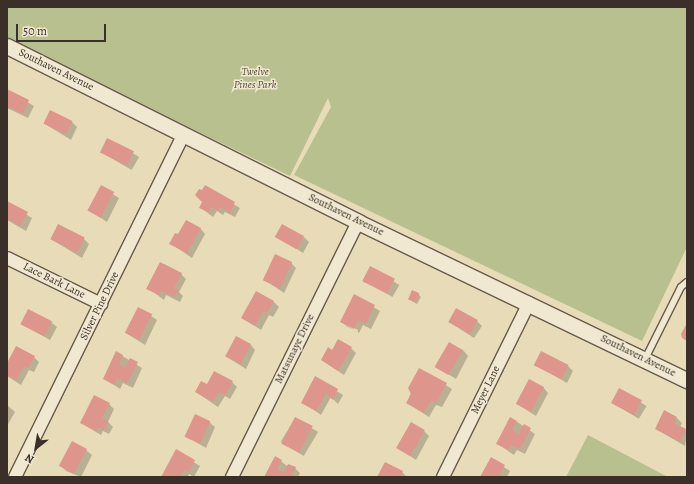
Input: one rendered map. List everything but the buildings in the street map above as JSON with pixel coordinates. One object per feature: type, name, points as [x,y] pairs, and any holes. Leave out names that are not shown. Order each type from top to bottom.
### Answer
[{"type":"street","name":"Southaven Avenue","points":[[7,46],[358,222],[687,380]]},
{"type":"street","name":"Silver Pine Drive","points":[[15,477],[184,134]]},
{"type":"street","name":"Matsunaye Drive","points":[[232,477],[358,222]]},
{"type":"street","name":"Lace Bark Lane","points":[[7,258],[101,304]]},
{"type":"street","name":"Meyer Lane","points":[[443,477],[529,303]]},
{"type":"lane","points":[[645,360],[681,287],[687,282]]},
{"type":"green space","name":"Twelve Pines Park","points":[[7,7],[687,7],[687,247],[642,341],[294,175],[331,107],[328,98],[290,176],[7,40]]},
{"type":"green space","points":[[588,435],[666,476],[566,477]]}]
